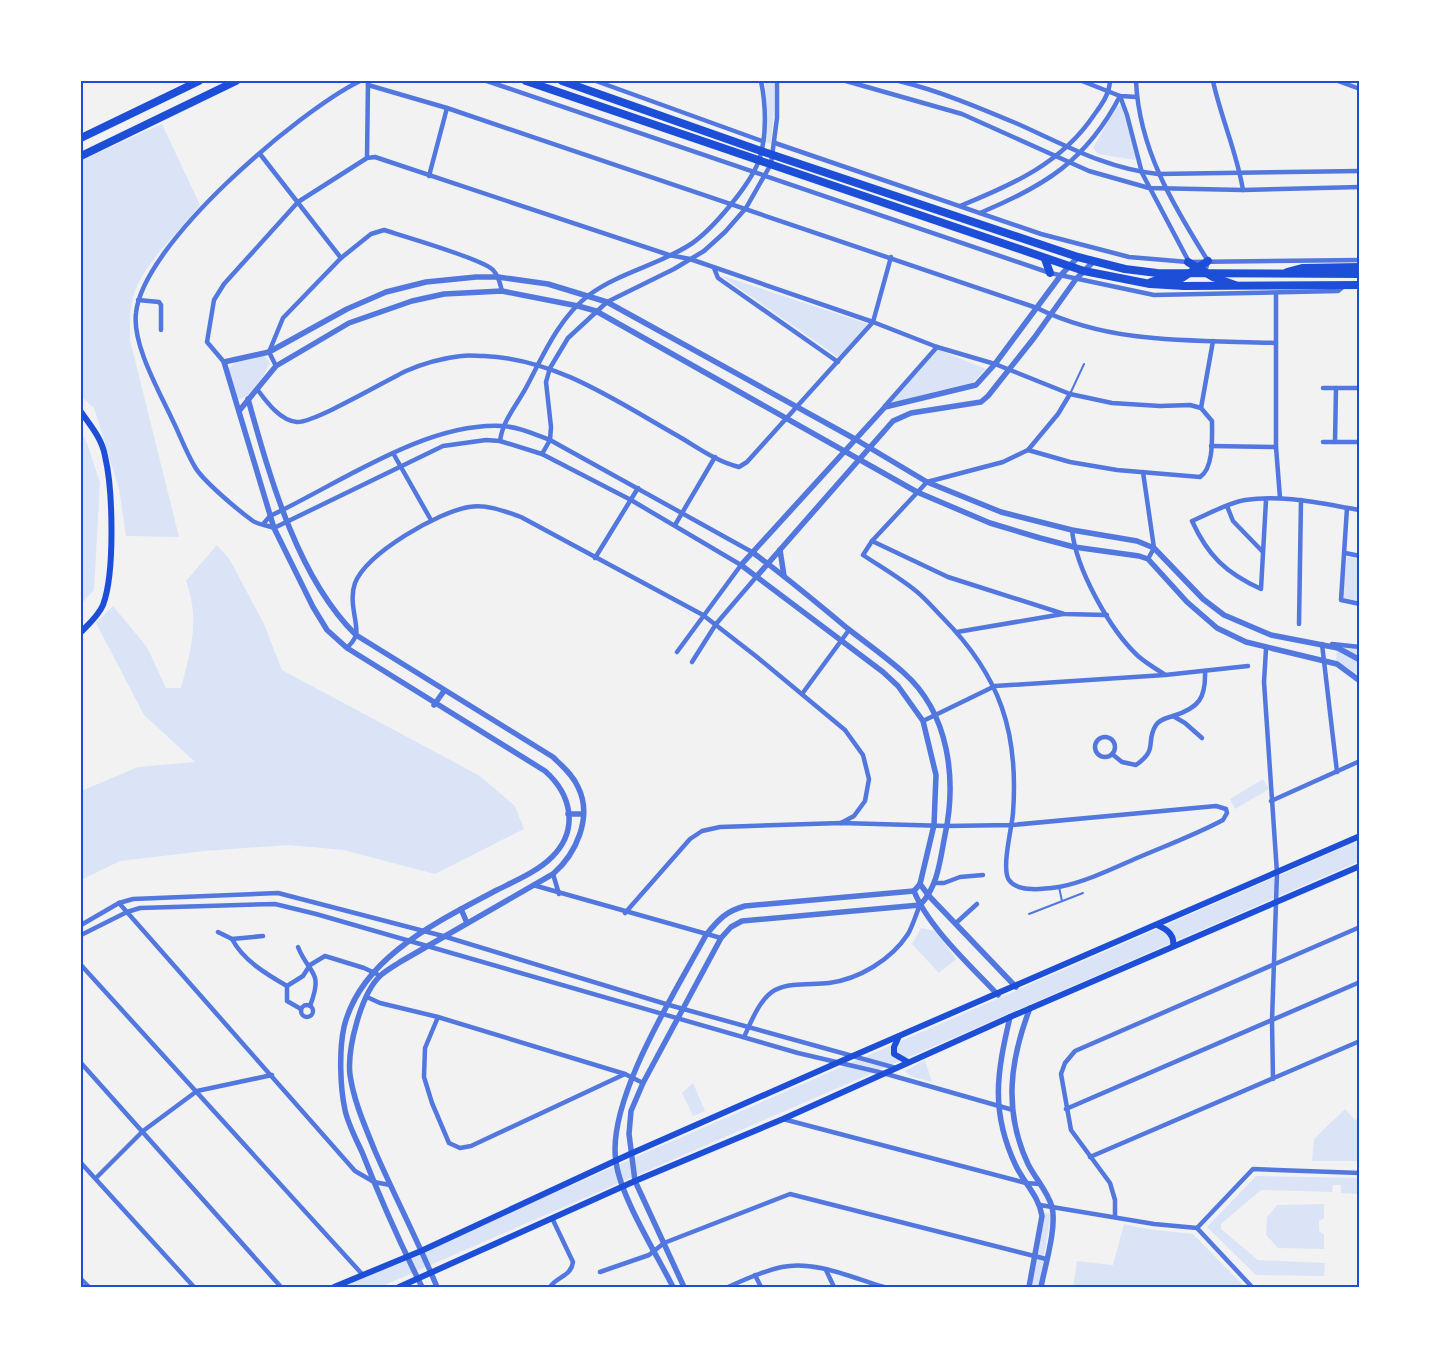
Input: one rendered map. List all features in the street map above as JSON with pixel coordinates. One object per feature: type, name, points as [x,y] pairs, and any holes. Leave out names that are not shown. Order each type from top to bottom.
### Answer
[{"type":"highway","points":[[83,136],[199,81]]},
{"type":"highway","points":[[216,92],[229,81]]},
{"type":"highway","points":[[81,156],[236,81]]},
{"type":"highway","points":[[526,81],[1070,266],[1125,270],[1360,274]]},
{"type":"highway","points":[[562,81],[761,151],[1078,257],[1089,266],[1150,284],[1184,286],[1236,285],[1276,290],[1360,285]]},
{"type":"highway","points":[[668,129],[671,120]]},
{"type":"highway","points":[[1045,259],[1050,273]]},
{"type":"highway","points":[[1150,284],[1160,279],[1182,278],[1199,271],[1208,261]]},
{"type":"highway","points":[[1188,262],[1199,271],[1236,285]]},
{"type":"highway","points":[[1280,274],[1302,268],[1360,267]]},
{"type":"main road","points":[[81,412],[97,435],[105,455],[109,483],[111,553],[107,590],[102,606],[81,632]]},
{"type":"main road","points":[[334,1287],[421,1251],[630,1154],[855,1055],[998,995],[1360,836]]},
{"type":"main road","points":[[399,1287],[635,1180],[783,1119],[1030,1008],[1360,866]]},
{"type":"main road","points":[[1157,925],[1169,932],[1173,938],[1173,946]]},
{"type":"main road","points":[[899,1036],[894,1047],[894,1054],[908,1062]]},
{"type":"street","points":[[274,528],[254,521],[206,481],[194,466],[150,372],[139,337],[135,315],[138,300],[148,274],[181,231],[219,190],[260,154],[325,102],[360,81]]},
{"type":"street","points":[[487,81],[1050,273],[1076,280],[1154,295],[1276,290],[1276,447],[1280,498]]},
{"type":"street","points":[[596,81],[762,141]]},
{"type":"street","points":[[500,441],[502,426],[529,382],[536,364],[554,334],[578,306],[589,295],[626,274],[669,256],[691,244],[710,228],[732,203],[754,172],[759,160],[765,99],[761,81]]},
{"type":"street","points":[[542,454],[550,440],[550,411],[546,382],[550,368],[568,338],[607,302],[690,260],[725,232],[746,208],[766,177],[776,143],[777,81]]},
{"type":"street","points":[[846,81],[962,114],[1089,171],[1149,188],[1243,190],[1360,187]]},
{"type":"street","points":[[900,81],[985,110],[1108,164],[1142,173],[1360,171]]},
{"type":"street","points":[[1082,81],[1120,96],[1137,97]]},
{"type":"street","points":[[960,206],[1018,181],[1068,148],[1083,131],[1109,92],[1110,81]]},
{"type":"street","points":[[1136,81],[1137,97],[1145,137],[1158,174],[1208,261]]},
{"type":"street","points":[[1213,81],[1240,172],[1243,190]]},
{"type":"street","points":[[1338,81],[1360,89]]},
{"type":"street","points":[[367,158],[368,83],[891,257],[1037,308],[1082,327],[1113,334],[1155,339],[1276,343]]},
{"type":"street","points":[[980,213],[1029,191],[1071,162],[1081,153],[1108,117],[1120,96]]},
{"type":"street","points":[[1120,96],[1127,115],[1142,173],[1188,262]]},
{"type":"street","points":[[429,176],[447,108]]},
{"type":"street","points":[[776,143],[1073,244],[1129,257],[1188,262],[1360,260]]},
{"type":"street","points":[[260,154],[341,258]]},
{"type":"street","points":[[422,1287],[374,1182],[345,1111],[341,1075],[344,1028],[352,1007],[373,972],[410,941],[461,909],[532,872],[551,858],[567,834],[568,814],[566,799],[556,782],[545,772],[434,705],[347,648],[327,630],[313,607],[274,528],[224,362],[207,342],[214,300],[224,284],[298,202],[367,158],[375,158],[669,256],[690,260],[714,268],[873,322],[937,348],[995,364],[1070,394],[1112,403],[1160,406],[1190,405],[1201,408],[1212,421],[1211,446],[1207,470],[1200,477],[1070,462],[1028,450]]},
{"type":"street","points":[[268,352],[283,318],[341,258],[371,234],[384,230],[478,262],[492,269],[498,277],[502,292]]},
{"type":"street","points":[[257,389],[272,407],[284,417],[296,422],[306,421],[408,370],[462,356],[506,357],[550,368],[586,384],[715,457],[739,467],[747,462],[873,322],[891,257]]},
{"type":"street","points":[[885,407],[976,385],[995,364],[1061,275],[1078,257]]},
{"type":"street","points":[[692,662],[716,624],[858,460],[899,418],[911,413],[981,402],[988,396],[1006,370],[1034,338],[1076,280],[1089,266]]},
{"type":"street","points":[[714,268],[718,278],[838,362]]},
{"type":"street","points":[[224,362],[268,352],[347,309],[386,292],[426,282],[498,277],[548,284],[607,302],[797,406],[927,482],[1001,512],[1072,530],[1137,541],[1154,548],[1203,599],[1224,614],[1271,635],[1338,648],[1360,660]]},
{"type":"street","points":[[239,411],[276,366],[349,323],[412,301],[444,294],[502,292],[578,306],[596,311],[917,492],[990,523],[1074,548],[1139,556],[1148,559],[1187,602],[1218,628],[1246,642],[1337,664],[1360,681]]},
{"type":"street","points":[[138,300],[159,302],[161,330]]},
{"type":"street","points":[[1201,408],[1213,341]]},
{"type":"street","points":[[677,652],[752,552],[937,348]]},
{"type":"street","points":[[268,352],[276,366]]},
{"type":"street","points":[[1323,388],[1360,388]]},
{"type":"street","points":[[1335,442],[1336,388]]},
{"type":"street","points":[[625,913],[690,839],[702,830],[720,827],[841,823],[947,826],[1012,824],[1216,806],[1226,809],[1227,813],[1223,820],[1103,872],[1059,887],[1029,889],[1014,886],[1008,878],[1006,869],[1012,824],[1014,804],[1011,750],[1007,719],[995,686],[980,660],[957,632],[916,591],[863,555],[872,541],[927,482],[1003,462],[1028,450],[1058,414],[1070,394]]},
{"type":"street","points":[[248,399],[286,522],[338,618],[356,635],[553,757],[568,772],[579,788],[583,814],[580,834],[572,851],[552,874],[444,936],[380,976],[366,997],[353,1039],[350,1073],[357,1108],[437,1287]]},
{"type":"street","points":[[264,523],[270,516],[423,439],[452,431],[502,426],[524,430],[550,440],[752,552],[904,674],[937,715],[945,742],[950,774],[947,826],[935,883],[929,896],[920,905],[908,932],[896,948],[879,964],[830,983],[788,986],[775,990],[765,998],[744,1037]]},
{"type":"street","points":[[274,528],[400,465],[443,446],[486,440],[500,441],[542,454],[630,500],[742,565],[883,672],[898,686],[923,721],[936,775],[934,825],[920,884],[914,892],[745,906],[731,910],[719,918],[706,935],[632,1077],[621,1108],[616,1161],[622,1187],[673,1287]]},
{"type":"street","points":[[1323,442],[1360,442]]},
{"type":"street","points":[[1211,446],[1276,447]]},
{"type":"street","points":[[394,454],[431,520]]},
{"type":"street","points":[[675,525],[715,457]]},
{"type":"street","points":[[1144,472],[1154,548],[1148,559]]},
{"type":"street","points":[[595,558],[638,488]]},
{"type":"street","points":[[1266,500],[1261,590],[1239,580],[1203,545],[1192,521],[1227,506],[1247,500],[1280,498],[1360,510]]},
{"type":"street","points":[[1298,624],[1301,500]]},
{"type":"street","points":[[347,648],[356,635],[352,594],[360,573],[380,554],[431,520],[470,506],[496,508],[521,517],[703,615],[845,730],[863,755],[869,779],[865,801],[854,816],[841,823]]},
{"type":"street","points":[[1227,506],[1233,521],[1262,550]]},
{"type":"street","points":[[1347,508],[1341,600],[1360,604]]},
{"type":"street","points":[[1072,530],[1074,548],[1087,580],[1120,636],[1139,657],[1165,675]]},
{"type":"street","points":[[872,541],[948,578],[1064,614]]},
{"type":"street","points":[[780,550],[784,576]]},
{"type":"street","points":[[1345,553],[1360,556]]},
{"type":"street","points":[[957,632],[1064,614],[1107,614]]},
{"type":"street","points":[[802,694],[849,630]]},
{"type":"street","points":[[1322,644],[1360,647]]},
{"type":"street","points":[[1322,644],[1338,772]]},
{"type":"street","points":[[1266,648],[1264,682],[1277,873],[1273,964],[1273,1078]]},
{"type":"street","points":[[923,721],[995,686],[1165,675],[1248,666]]},
{"type":"street","points":[[1112,754],[1122,762],[1136,765],[1146,758],[1152,746],[1153,733],[1157,724],[1164,718],[1196,706],[1204,694],[1206,671]]},
{"type":"street","points":[[434,705],[444,691]]},
{"type":"street","points":[[1173,716],[1185,723],[1202,738]]},
{"type":"street","points":[[1108,737],[1113,741],[1116,747],[1112,754],[1105,758],[1099,755],[1095,746],[1099,739],[1108,737]]},
{"type":"street","points":[[1271,800],[1360,761]]},
{"type":"street","points":[[568,814],[583,814]]},
{"type":"street","points":[[552,874],[559,894]]},
{"type":"street","points":[[935,883],[944,883],[960,877],[983,874]]},
{"type":"street","points":[[920,884],[929,896],[1016,987]]},
{"type":"street","points":[[533,885],[625,913],[721,938]]},
{"type":"street","points":[[914,892],[920,905],[998,995]]},
{"type":"street","points":[[275,904],[278,893]]},
{"type":"street","points":[[81,926],[119,904],[133,899],[278,893],[444,936],[669,1004],[896,1068]]},
{"type":"street","points":[[119,904],[355,1170],[374,1182],[390,1185]]},
{"type":"street","points":[[81,935],[127,912],[140,908],[275,904],[838,1064],[998,1104],[1013,1110]]},
{"type":"street","points":[[956,923],[978,904]]},
{"type":"street","points":[[684,1287],[635,1180],[630,1154],[631,1111],[677,1018],[721,938],[731,927],[742,922],[920,905]]},
{"type":"street","points":[[461,909],[467,923]]},
{"type":"street","points":[[1115,1217],[1115,1200],[1110,1183],[1071,1130],[1061,1074],[1065,1063],[1075,1051],[1360,927]]},
{"type":"street","points":[[218,932],[232,939],[264,936]]},
{"type":"street","points":[[232,939],[237,949],[248,960],[287,986]]},
{"type":"street","points":[[287,986],[287,1001],[301,1009],[304,1016],[309,1017],[313,1012],[310,1006],[316,984],[310,965],[298,947]]},
{"type":"street","points":[[287,986],[303,976],[310,965],[324,956],[364,968],[380,976]]},
{"type":"street","points":[[81,965],[362,1274]]},
{"type":"street","points":[[1066,1109],[1360,982]]},
{"type":"street","points":[[366,997],[380,1003],[438,1017],[625,1074],[644,1083]]},
{"type":"street","points":[[301,1009],[306,1005],[310,1006]]},
{"type":"street","points":[[1030,1008],[1018,1040],[1013,1062],[1013,1110],[1016,1129],[1028,1163],[1052,1207],[1053,1219],[1041,1287]]},
{"type":"street","points":[[438,1017],[425,1048],[424,1077],[432,1103],[449,1143],[460,1148],[471,1146],[625,1074]]},
{"type":"street","points":[[1010,1017],[999,1065],[998,1104],[1008,1150],[1040,1205],[1042,1216],[1029,1287]]},
{"type":"street","points":[[1090,1157],[1360,1041]]},
{"type":"street","points":[[81,1063],[281,1287]]},
{"type":"street","points":[[96,1178],[143,1131],[197,1091],[272,1075]]},
{"type":"street","points":[[783,1119],[1026,1183],[1040,1184]]},
{"type":"street","points":[[81,1163],[194,1287]]},
{"type":"street","points":[[1197,1228],[1253,1169],[1360,1173]]},
{"type":"street","points":[[600,1272],[649,1255],[664,1243],[790,1194],[1046,1259]]},
{"type":"street","points":[[1040,1205],[1154,1224],[1197,1228],[1252,1287]]},
{"type":"street","points":[[550,1287],[567,1276],[572,1269],[573,1262],[552,1218]]},
{"type":"street","points":[[728,1287],[755,1275],[784,1266],[801,1266],[826,1270],[884,1287]]},
{"type":"street","points":[[826,1270],[834,1287]]},
{"type":"street","points":[[755,1275],[761,1287]]},
{"type":"street","points":[[81,1279],[88,1287]]},
{"type":"lane","points":[[1070,394],[1084,364]]},
{"type":"lane","points":[[1059,887],[1062,901]]},
{"type":"lane","points":[[1029,914],[1083,893]]},
{"type":"shaded area","points":[[765,81],[774,81],[771,144],[763,141],[767,109]]},
{"type":"shaded area","points":[[1121,105],[1137,155],[1135,160],[1098,154],[1093,148],[1116,107]]},
{"type":"shaded area","points":[[162,124],[200,205],[145,271],[131,305],[130,340],[179,537],[126,536],[119,489],[94,408],[81,396],[81,160]]},
{"type":"shaded area","points":[[720,275],[868,324],[838,357]]},
{"type":"shaded area","points":[[937,349],[986,369],[972,383],[889,405]]},
{"type":"shaded area","points":[[263,354],[270,363],[264,375],[253,391],[236,400],[228,369],[238,360]]},
{"type":"shaded area","points":[[81,433],[87,443],[100,483],[94,590],[81,604]]},
{"type":"shaded area","points":[[217,545],[230,560],[264,624],[282,670],[480,776],[515,806],[524,829],[435,874],[343,850],[289,845],[205,851],[120,861],[81,880],[81,791],[138,767],[195,762],[144,715],[96,623],[113,606],[147,647],[166,688],[181,688],[191,647],[193,622],[193,608],[186,581]]},
{"type":"shaded area","points":[[1347,557],[1360,559],[1357,601],[1342,598]]},
{"type":"shaded area","points":[[1337,646],[1360,649],[1360,676],[1336,660]]},
{"type":"shaded area","points":[[1263,779],[1269,789],[1235,809],[1230,799]]},
{"type":"shaded area","points":[[1360,840],[1360,861],[380,1287],[339,1287]]},
{"type":"shaded area","points":[[921,928],[935,931],[956,959],[939,973],[912,944]]},
{"type":"shaded area","points":[[925,1060],[932,1082],[910,1076],[905,1071]]},
{"type":"shaded area","points":[[693,1083],[705,1111],[693,1116],[682,1093]]},
{"type":"shaded area","points":[[1345,1109],[1355,1120],[1360,1116],[1360,1161],[1312,1161],[1314,1139]]},
{"type":"shaded area","points":[[1256,1176],[1360,1178],[1360,1194],[1341,1193],[1341,1185],[1333,1185],[1332,1192],[1261,1190],[1221,1224],[1221,1229],[1258,1260],[1325,1263],[1324,1276],[1256,1275],[1207,1227]]},
{"type":"shaded area","points":[[1324,1204],[1324,1218],[1319,1221],[1319,1231],[1324,1234],[1324,1249],[1278,1248],[1266,1235],[1267,1217],[1277,1205]]},
{"type":"shaded area","points":[[1044,1213],[1051,1214],[1039,1287],[1032,1287]]},
{"type":"shaded area","points":[[1124,1224],[1147,1229],[1193,1234],[1245,1287],[1073,1287],[1077,1261],[1113,1265]]}]
